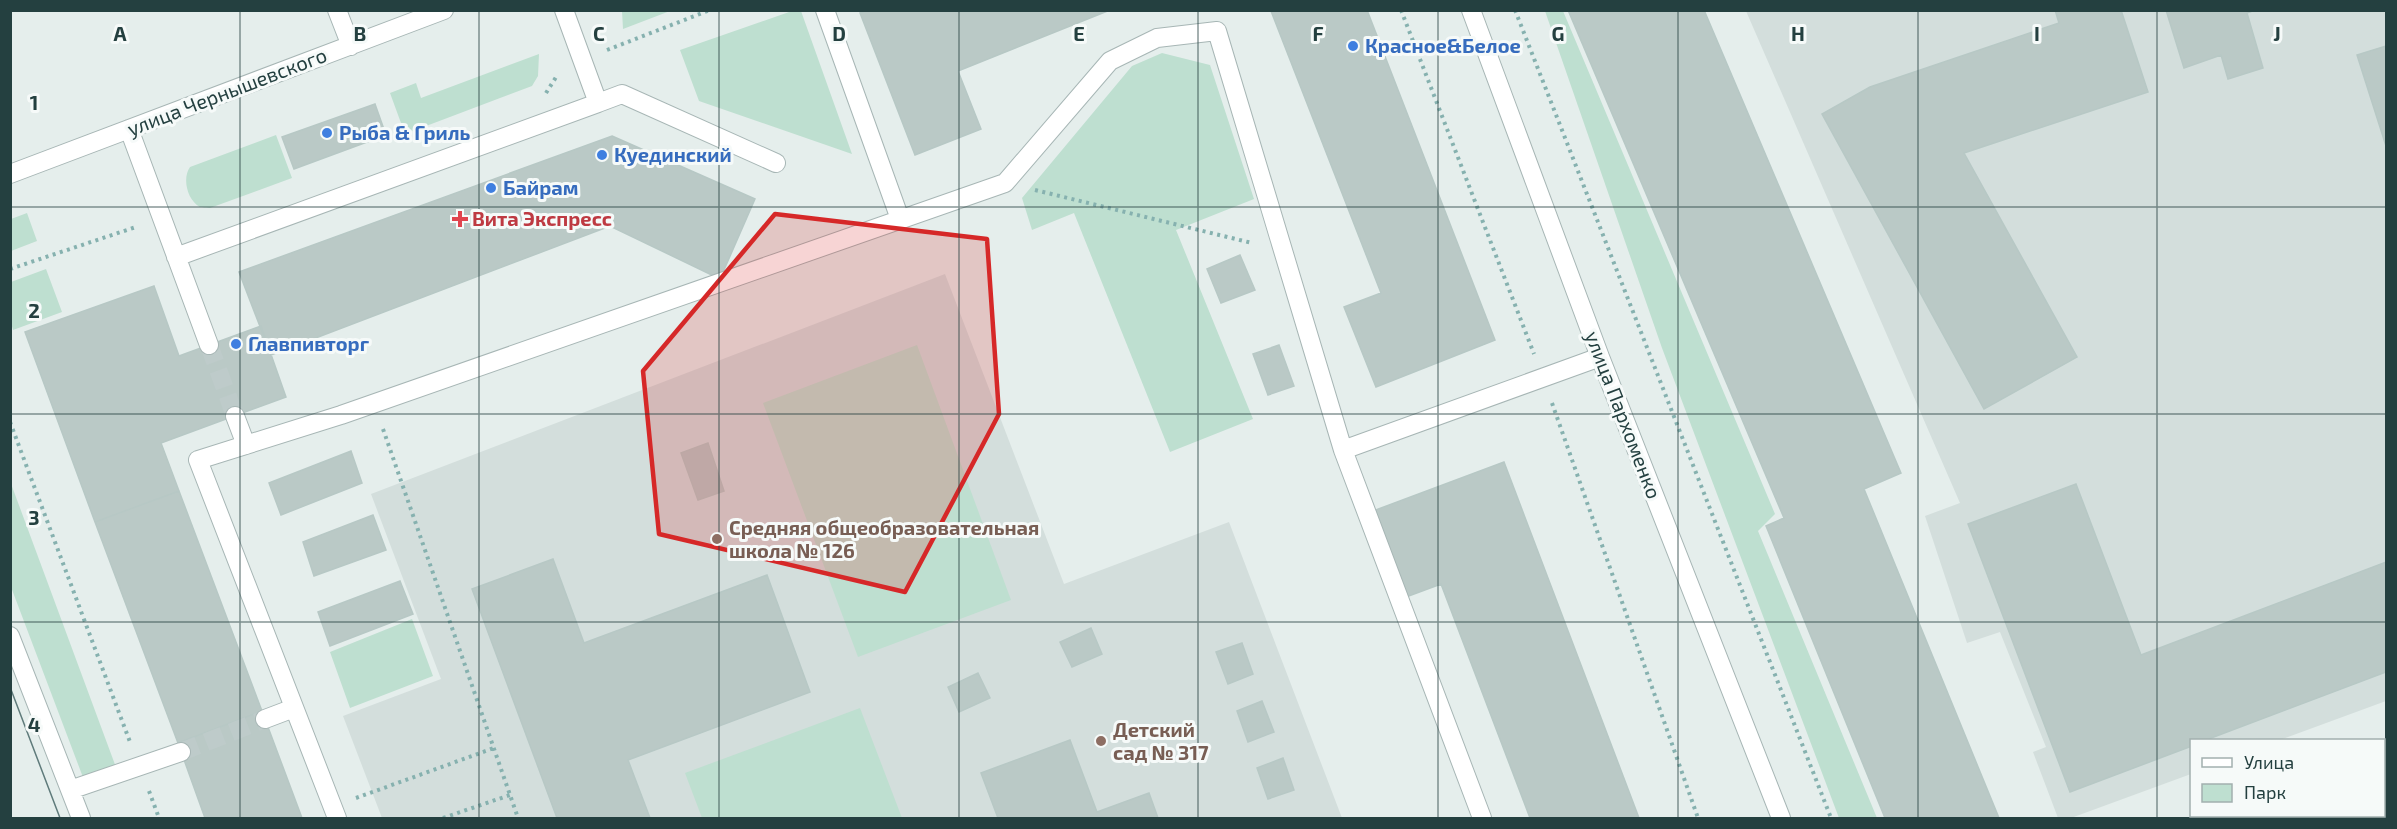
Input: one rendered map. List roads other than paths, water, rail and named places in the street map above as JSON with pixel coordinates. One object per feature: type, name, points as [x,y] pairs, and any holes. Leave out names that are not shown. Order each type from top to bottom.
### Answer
[{"type":"street","points":[[337,10],[351,46]]},
{"type":"street","name":"улица Чернышевского","points":[[10,174],[444,10]]},
{"type":"street","points":[[564,10],[598,103]]},
{"type":"street","points":[[825,10],[900,219]]},
{"type":"street","name":"улица Пархоменко","points":[[1471,10],[1600,357],[1781,819]]},
{"type":"street","points":[[335,813],[198,460],[374,403],[1005,183],[1110,61],[1157,38],[1216,31],[1342,450],[1482,819]]},
{"type":"street","points":[[176,257],[622,94],[776,163]]},
{"type":"street","points":[[129,129],[209,345]]},
{"type":"street","points":[[1342,450],[1600,357]]},
{"type":"street","points":[[235,416],[246,445]]},
{"type":"street","points":[[10,636],[81,819]]},
{"type":"street","points":[[265,719],[294,708]]},
{"type":"street","points":[[70,790],[181,752]]},
{"type":"tunnel","points":[[209,345],[235,416]]},
{"type":"tunnel","points":[[181,752],[265,719]]},
{"type":"tram line","points":[[10,687],[60,818]]},
{"type":"place","name":"Красное&Белое","points":[[1353,46]]},
{"type":"place","name":"Рыба & Гриль","points":[[327,133]]},
{"type":"place","name":"Куединский","points":[[602,155]]},
{"type":"place","name":"Байрам","points":[[491,188]]},
{"type":"place","name":"Вита Экспресс","points":[[460,219]]},
{"type":"place","name":"Главпивторг","points":[[236,344]]},
{"type":"place","name":"Средняя общеобразовательная школа № 126","points":[[717,539]]},
{"type":"place","name":"Детский сад № 317","points":[[1101,741]]}]
